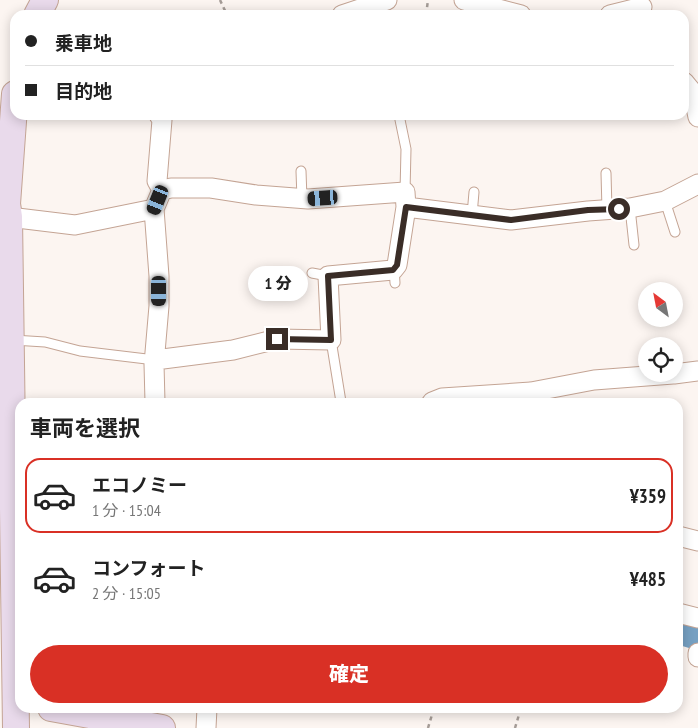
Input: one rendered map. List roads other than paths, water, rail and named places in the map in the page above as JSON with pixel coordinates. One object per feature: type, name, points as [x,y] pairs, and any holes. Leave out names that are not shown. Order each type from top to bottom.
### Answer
[{"type":"main road","points":[[13,120],[5,208],[11,482],[12,700],[16,728]]},
{"type":"main road","points":[[79,713],[162,728]]},
{"type":"street","points":[[357,10],[387,0]]},
{"type":"street","points":[[464,0],[502,10]]},
{"type":"street","points":[[689,89],[692,93],[698,117]]},
{"type":"street","points":[[155,398],[159,254],[154,209],[162,190],[158,181],[162,120]]},
{"type":"street","points":[[162,190],[171,188],[211,188],[256,195],[302,198],[405,200],[472,215],[511,220],[630,208],[666,201],[698,184]]},
{"type":"street","points":[[155,360],[233,350],[277,339],[331,340],[320,274],[395,276],[405,200]]},
{"type":"street","points":[[5,208],[75,225],[154,209]]},
{"type":"street","points":[[683,373],[698,371]]},
{"type":"street","points":[[475,398],[532,392],[594,380],[638,377]]},
{"type":"street","points":[[683,537],[698,541]]},
{"type":"street","points":[[683,614],[698,618]]},
{"type":"street","points":[[206,713],[206,728]]},
{"type":"lane","points":[[400,120],[406,149],[405,200]]},
{"type":"lane","points":[[301,171],[302,198]]},
{"type":"lane","points":[[606,172],[607,210]]},
{"type":"lane","points":[[472,215],[474,192]]},
{"type":"lane","points":[[666,201],[675,232]]},
{"type":"lane","points":[[630,208],[634,245]]},
{"type":"lane","points":[[331,340],[340,398]]},
{"type":"lane","points":[[7,351],[45,342],[80,351],[155,360]]},
{"type":"waterway","points":[[683,632],[698,636]]}]
